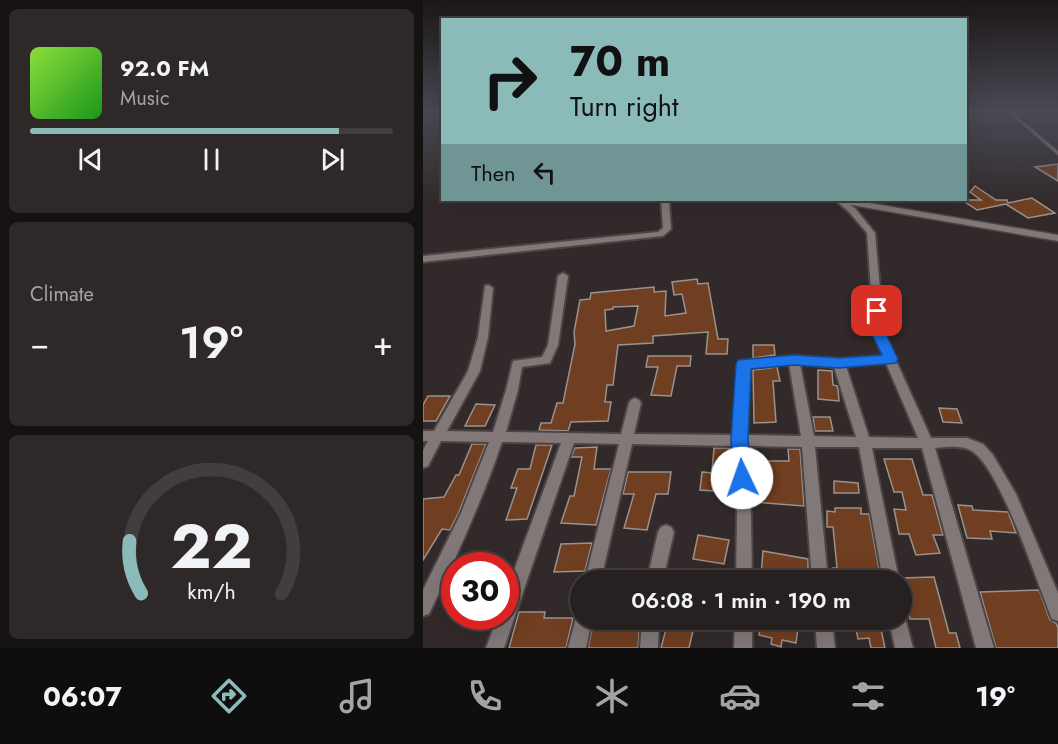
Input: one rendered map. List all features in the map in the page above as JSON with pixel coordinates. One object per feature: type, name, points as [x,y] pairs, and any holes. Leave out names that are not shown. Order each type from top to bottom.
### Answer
[{"type":"street","points":[[423,259],[660,234],[667,229],[665,201]]},
{"type":"street","points":[[840,201],[852,210],[871,233],[879,334],[927,443],[985,648]]},
{"type":"street","points":[[845,201],[1058,238]]},
{"type":"street","points":[[423,608],[472,507],[498,437],[516,376],[517,363],[546,360],[553,345],[563,276]]},
{"type":"street","points":[[423,462],[474,371],[483,337],[488,288]]},
{"type":"street","points":[[744,570],[740,439],[744,364],[794,360],[839,363],[891,359]]},
{"type":"street","points":[[794,360],[808,441],[819,570]]},
{"type":"street","points":[[839,363],[864,441],[889,570]]},
{"type":"street","points":[[595,570],[635,403]]},
{"type":"street","points":[[423,436],[627,437],[969,444],[989,458],[1019,517],[1058,613]]},
{"type":"street","points":[[495,648],[570,437]]},
{"type":"street","points":[[657,570],[666,532]]},
{"type":"street","points":[[577,648],[581,630]]},
{"type":"street","points":[[649,648],[650,630]]},
{"type":"street","points":[[743,648],[744,630]]},
{"type":"street","points":[[825,630],[826,648]]},
{"type":"street","points":[[900,630],[904,648]]},
{"type":"lane","points":[[1045,142],[1058,153]]},
{"type":"building","points":[[1058,164],[1058,181],[1035,167]]},
{"type":"building","points":[[975,186],[996,200],[1007,200],[1008,203],[1032,198],[1055,213],[1028,218],[1006,204],[977,210],[964,201],[981,200],[970,192]]},
{"type":"building","points":[[697,279],[698,284],[708,283],[718,339],[728,339],[727,354],[706,354],[708,332],[653,336],[653,343],[618,345],[613,385],[607,385],[605,402],[611,402],[608,421],[571,422],[568,431],[539,430],[541,423],[551,423],[557,403],[563,403],[575,344],[574,332],[580,300],[590,299],[591,293],[654,287],[654,292],[666,291],[665,316],[686,313],[682,294],[674,295],[672,282]],"holes":[[[638,306],[634,326],[606,331],[605,310],[613,309],[613,307]]]},
{"type":"building","points":[[753,345],[774,345],[775,355],[753,358]]},
{"type":"building","points":[[648,356],[691,356],[690,366],[677,366],[671,396],[651,395],[658,367],[646,367]]},
{"type":"building","points":[[777,367],[780,381],[773,381],[776,422],[754,423],[753,370]]},
{"type":"building","points":[[818,370],[832,371],[833,385],[837,386],[839,401],[818,399]]},
{"type":"building","points":[[428,396],[450,396],[436,421],[423,421],[423,405]]},
{"type":"building","points":[[476,404],[495,405],[485,426],[465,426]]},
{"type":"building","points":[[939,408],[957,409],[962,423],[943,422]]},
{"type":"building","points":[[813,417],[830,417],[833,431],[815,431]]},
{"type":"building","points":[[472,444],[486,444],[459,512],[450,530],[442,529],[423,560],[423,499],[444,497],[456,475],[459,475]]},
{"type":"building","points":[[536,445],[552,445],[527,519],[506,520],[517,488],[511,488],[518,469],[530,469]]},
{"type":"building","points":[[597,447],[594,469],[611,469],[596,525],[561,523],[570,496],[574,496],[582,457],[571,457],[575,448]]},
{"type":"building","points":[[714,448],[730,448],[728,471],[712,471]]},
{"type":"building","points":[[788,449],[800,449],[804,506],[754,502],[757,461],[789,461]]},
{"type":"building","points":[[884,459],[912,459],[923,495],[932,495],[943,535],[933,535],[940,553],[916,555],[909,534],[899,534],[894,509],[906,510],[902,492],[894,492]]},
{"type":"building","points":[[628,472],[671,472],[668,494],[656,494],[647,530],[624,528],[634,494],[623,494]]},
{"type":"building","points":[[702,472],[714,473],[713,491],[700,490]]},
{"type":"building","points":[[834,481],[858,483],[859,493],[834,493]]},
{"type":"building","points":[[958,505],[972,506],[973,510],[1008,512],[1016,533],[990,531],[992,539],[967,538]]},
{"type":"building","points":[[835,508],[861,508],[861,514],[869,514],[879,570],[833,570],[833,568],[837,568],[833,527],[827,527],[827,511],[835,512]]},
{"type":"building","points":[[698,535],[729,540],[724,564],[693,559]]},
{"type":"building","points":[[592,543],[585,570],[554,572],[561,544]]},
{"type":"building","points":[[763,551],[808,559],[808,570],[761,570]]},
{"type":"building","points":[[934,577],[949,633],[956,633],[960,648],[936,648],[929,619],[912,619],[912,578]]},
{"type":"building","points":[[1039,590],[1050,620],[1056,623],[1058,628],[1058,648],[996,648],[980,592]]},
{"type":"building","points":[[519,612],[545,612],[544,618],[570,618],[566,648],[509,648],[514,630],[519,630]]},
{"type":"building","points":[[592,630],[639,630],[638,648],[588,648]]},
{"type":"building","points":[[666,630],[693,630],[689,648],[661,648]]},
{"type":"building","points":[[760,630],[798,630],[796,643],[782,640],[781,647],[771,644],[772,638],[759,635]]},
{"type":"building","points":[[856,630],[881,630],[885,648],[871,648],[869,638],[858,639]]},
{"type":"route","points":[[742,478],[740,439],[744,364],[794,360],[839,363],[891,359],[879,334],[877,311]]}]
